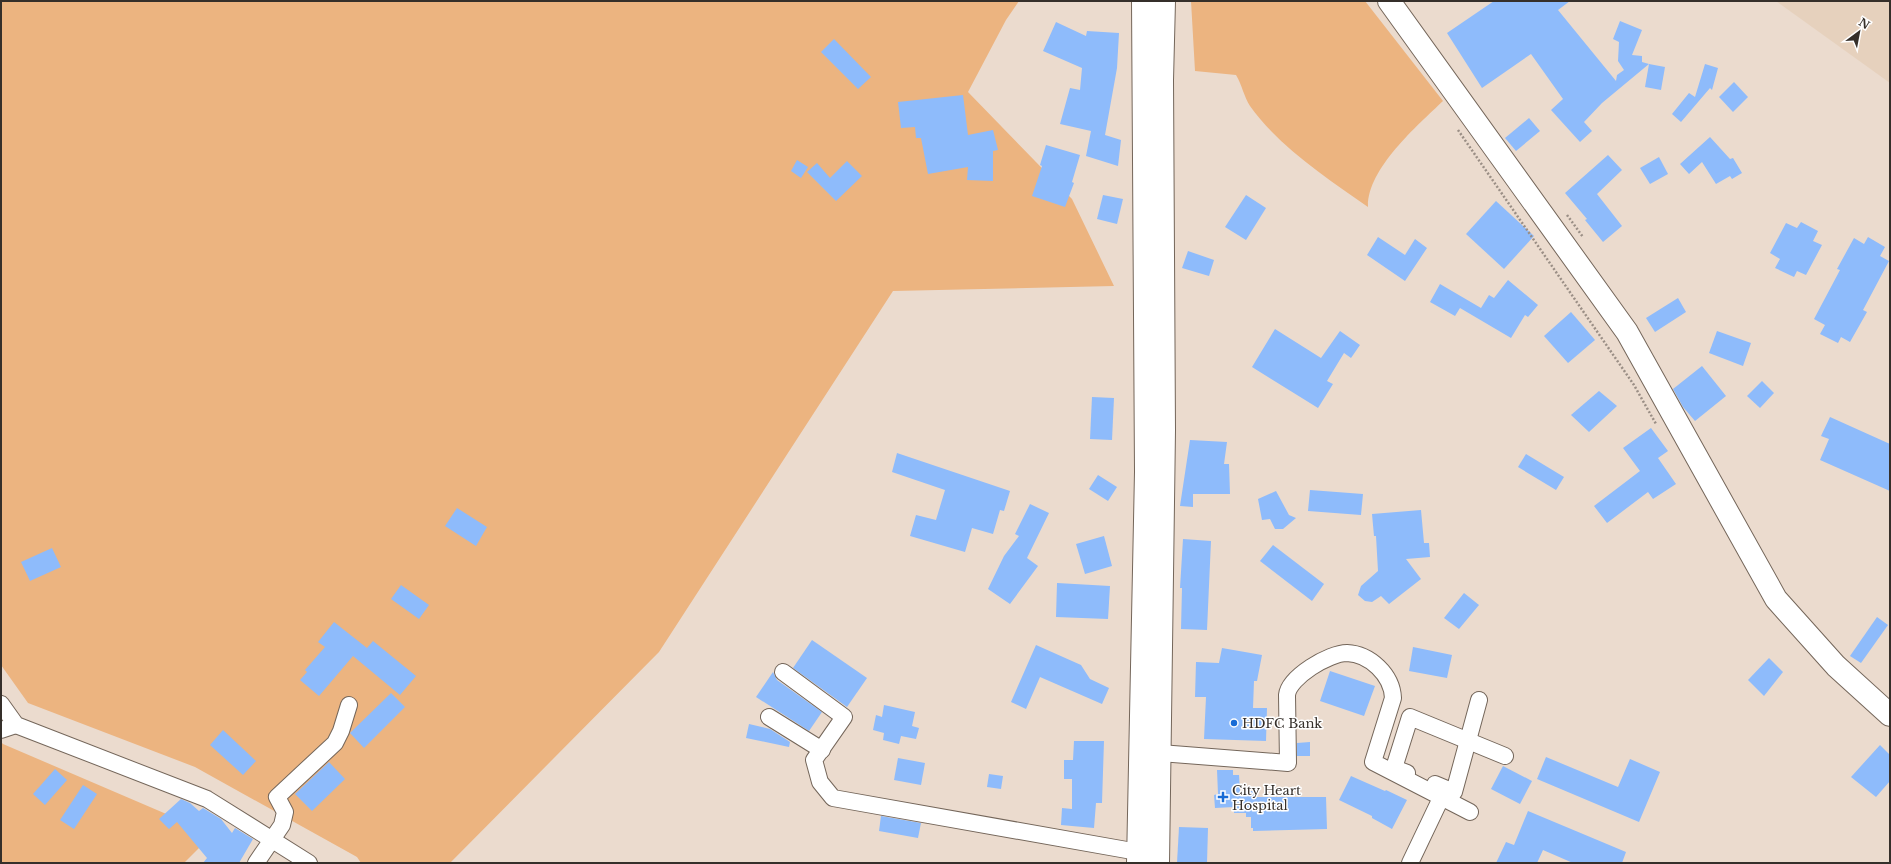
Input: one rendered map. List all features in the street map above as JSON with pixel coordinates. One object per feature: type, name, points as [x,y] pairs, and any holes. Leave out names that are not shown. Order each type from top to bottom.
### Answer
[{"type":"main road","points":[[1138,858],[1146,472],[1143,1]]},
{"type":"main road","points":[[1158,863],[1164,430],[1162,88],[1164,1]]},
{"type":"main road","points":[[1389,1],[1627,332],[1776,599],[1836,666],[1890,715]]},
{"type":"street","points":[[1160,753],[1288,763],[1288,689],[1291,683],[1307,670],[1332,656],[1345,653],[1358,655],[1373,663],[1383,671],[1392,687],[1393,698],[1373,762],[1470,812]]},
{"type":"street","points":[[783,672],[844,717],[814,760],[820,782],[833,798],[1138,858]]},
{"type":"street","points":[[1410,718],[1394,768],[1454,792],[1480,700]]},
{"type":"street","points":[[1,704],[16,726],[207,799],[309,863]]},
{"type":"street","points":[[256,863],[282,825],[285,812],[277,797],[335,743],[341,731],[349,705]]},
{"type":"street","points":[[1389,710],[1505,756]]},
{"type":"street","points":[[769,717],[822,750]]},
{"type":"street","points":[[1,730],[16,726]]},
{"type":"street","points":[[1410,863],[1441,798]]},
{"type":"path","points":[[1454,124],[1634,385],[1657,426]]},
{"type":"shaded area","points":[[1,1],[1019,1],[1006,20],[968,92],[1072,199],[1114,286],[893,291],[659,652],[450,863],[361,863],[357,857],[195,767],[28,703],[1,665]]},
{"type":"shaded area","points":[[1191,1],[1365,1],[1443,101],[1395,149],[1384,163],[1370,193],[1368,207],[1305,161],[1275,135],[1250,106],[1236,75],[1195,71]]},
{"type":"shaded area","points":[[1776,1],[1890,1],[1890,83]]},
{"type":"shaded area","points":[[1,742],[213,834],[184,863],[1,863]]},
{"type":"building","points":[[1494,1],[1570,1],[1558,10],[1616,81],[1617,75],[1624,70],[1618,61],[1619,42],[1613,39],[1620,21],[1642,30],[1632,55],[1642,56],[1642,62],[1649,64],[1602,103],[1584,122],[1592,131],[1580,142],[1551,110],[1563,99],[1531,54],[1482,88],[1447,33]]},
{"type":"building","points":[[1056,22],[1086,36],[1087,31],[1119,33],[1117,68],[1105,135],[1121,140],[1118,166],[1086,156],[1091,131],[1060,124],[1070,88],[1080,90],[1082,68],[1043,51]]},
{"type":"building","points":[[834,39],[871,77],[858,89],[821,52]]},
{"type":"building","points":[[1649,64],[1665,67],[1661,90],[1645,87]]},
{"type":"building","points":[[1705,64],[1718,68],[1712,90],[1710,88],[1681,122],[1672,114],[1689,93],[1695,97]]},
{"type":"building","points":[[1734,82],[1748,97],[1733,112],[1719,97]]},
{"type":"building","points":[[963,95],[968,135],[993,130],[998,150],[993,151],[993,181],[967,180],[968,167],[928,174],[921,138],[916,138],[915,127],[901,128],[898,102]]},
{"type":"building","points":[[1529,118],[1540,131],[1516,151],[1505,138]]},
{"type":"building","points":[[1710,137],[1730,159],[1733,158],[1742,173],[1732,179],[1730,176],[1716,184],[1702,162],[1689,174],[1680,164]]},
{"type":"building","points":[[1046,145],[1080,155],[1072,182],[1074,183],[1065,207],[1032,196],[1042,166],[1040,165]]},
{"type":"building","points":[[1608,155],[1622,170],[1597,194],[1622,226],[1603,242],[1585,220],[1587,219],[1565,193]]},
{"type":"building","points":[[1659,157],[1668,174],[1650,184],[1640,168]]},
{"type":"building","points":[[797,160],[808,167],[801,178],[791,171]]},
{"type":"building","points":[[847,161],[862,176],[836,201],[807,172],[817,163],[830,178]]},
{"type":"building","points":[[1103,195],[1123,199],[1117,224],[1097,219]]},
{"type":"building","points":[[1246,195],[1266,208],[1246,240],[1225,227]]},
{"type":"building","points":[[1496,201],[1534,236],[1504,269],[1466,234]]},
{"type":"building","points":[[1801,222],[1818,231],[1813,241],[1822,245],[1806,275],[1797,271],[1794,277],[1775,268],[1780,259],[1770,253],[1786,223],[1797,228]]},
{"type":"building","points":[[1378,237],[1405,255],[1415,239],[1427,248],[1405,281],[1367,255]]},
{"type":"building","points":[[1868,237],[1885,247],[1880,256],[1889,261],[1863,310],[1867,312],[1850,342],[1841,337],[1838,343],[1820,334],[1825,325],[1814,319],[1840,270],[1837,269],[1854,238],[1864,244]]},
{"type":"building","points":[[1188,251],[1214,260],[1209,276],[1182,268]]},
{"type":"building","points":[[1508,280],[1538,305],[1528,317],[1525,315],[1511,338],[1460,308],[1455,316],[1430,302],[1440,284],[1481,308],[1489,295],[1494,298]]},
{"type":"building","points":[[1678,298],[1686,312],[1655,332],[1646,318]]},
{"type":"building","points":[[1571,312],[1595,340],[1568,363],[1544,336]]},
{"type":"building","points":[[1275,329],[1321,358],[1340,331],[1360,345],[1351,358],[1344,353],[1327,381],[1333,384],[1318,408],[1252,367]]},
{"type":"building","points":[[1717,331],[1751,343],[1743,366],[1709,353]]},
{"type":"building","points":[[1702,366],[1726,396],[1695,421],[1683,407],[1673,389]]},
{"type":"building","points":[[1762,381],[1774,393],[1760,408],[1747,396]]},
{"type":"building","points":[[1599,391],[1617,406],[1589,432],[1571,415]]},
{"type":"building","points":[[1092,397],[1114,398],[1112,440],[1090,439]]},
{"type":"building","points":[[1830,417],[1890,444],[1890,491],[1820,460],[1829,439],[1821,436]]},
{"type":"building","points":[[1651,428],[1668,451],[1658,458],[1676,484],[1653,499],[1648,492],[1607,523],[1594,506],[1640,471],[1623,448]]},
{"type":"building","points":[[1190,440],[1227,442],[1224,464],[1229,464],[1230,494],[1193,494],[1193,507],[1180,506]]},
{"type":"building","points":[[897,453],[1010,491],[1004,511],[1000,510],[993,534],[972,528],[965,552],[910,536],[916,515],[936,520],[945,490],[892,472]]},
{"type":"building","points":[[1526,454],[1564,477],[1556,490],[1518,467]]},
{"type":"building","points":[[1098,475],[1117,487],[1108,501],[1089,489]]},
{"type":"building","points":[[1310,490],[1363,494],[1361,515],[1308,511]]},
{"type":"building","points":[[1276,491],[1289,515],[1296,518],[1283,529],[1275,529],[1270,519],[1262,520],[1258,499]]},
{"type":"building","points":[[1030,504],[1049,513],[1027,558],[1038,566],[1010,604],[988,589],[1004,556],[1019,536],[1015,534]]},
{"type":"building","points":[[457,508],[487,527],[476,546],[445,526]]},
{"type":"building","points":[[1421,510],[1424,543],[1429,543],[1430,557],[1406,559],[1421,579],[1389,604],[1381,596],[1372,602],[1365,601],[1358,595],[1361,586],[1378,571],[1376,536],[1374,536],[1372,514]]},
{"type":"building","points":[[1104,536],[1112,566],[1085,574],[1076,544]]},
{"type":"building","points":[[1183,539],[1211,541],[1207,630],[1181,629],[1182,588],[1180,588]]},
{"type":"building","points":[[1273,545],[1324,584],[1312,601],[1260,561]]},
{"type":"building","points":[[52,548],[61,567],[30,581],[21,562]]},
{"type":"building","points":[[1057,583],[1110,586],[1108,619],[1056,617]]},
{"type":"building","points":[[401,585],[429,605],[419,619],[391,599]]},
{"type":"building","points":[[1464,593],[1479,605],[1459,629],[1444,618]]},
{"type":"building","points":[[1877,617],[1888,625],[1861,663],[1850,656]]},
{"type":"building","points":[[334,622],[367,648],[373,641],[416,676],[400,695],[353,656],[319,696],[300,680],[307,672],[305,670],[325,647],[318,642]]},
{"type":"building","points":[[812,640],[867,678],[847,707],[793,668]]},
{"type":"building","points":[[1036,645],[1081,665],[1090,679],[1109,688],[1102,704],[1040,677],[1026,709],[1011,702]]},
{"type":"building","points":[[1413,647],[1452,655],[1447,678],[1409,671]]},
{"type":"building","points":[[1222,648],[1262,655],[1257,681],[1254,681],[1253,708],[1267,708],[1266,741],[1204,739],[1206,697],[1195,697],[1196,662],[1219,663]]},
{"type":"building","points":[[1769,658],[1783,672],[1764,696],[1748,680]]},
{"type":"building","points":[[1330,671],[1375,686],[1364,716],[1320,701]]},
{"type":"building","points":[[773,672],[777,680],[822,712],[809,731],[756,697]]},
{"type":"building","points":[[391,693],[405,707],[364,748],[350,733]]},
{"type":"building","points":[[884,705],[915,712],[912,726],[919,728],[916,739],[901,736],[899,744],[883,740],[884,733],[873,730],[876,715],[882,717]]},
{"type":"building","points":[[749,724],[770,729],[790,742],[789,747],[746,738]]},
{"type":"building","points":[[223,730],[256,761],[243,775],[210,745]]},
{"type":"building","points":[[1074,741],[1104,741],[1102,803],[1096,803],[1094,828],[1061,825],[1062,808],[1072,809],[1072,779],[1064,779],[1064,760],[1073,760]]},
{"type":"building","points":[[1310,742],[1310,756],[1297,756],[1297,743]]},
{"type":"building","points":[[1880,745],[1890,755],[1890,781],[1876,797],[1851,777]]},
{"type":"building","points":[[1546,757],[1618,787],[1630,759],[1660,772],[1639,822],[1537,779]]},
{"type":"building","points":[[898,758],[925,763],[921,785],[894,780]]},
{"type":"building","points":[[329,762],[345,779],[312,811],[295,794]]},
{"type":"building","points":[[1503,766],[1532,781],[1520,804],[1491,789]]},
{"type":"building","points":[[55,769],[67,780],[45,805],[33,794]]},
{"type":"building","points":[[1217,770],[1233,770],[1233,775],[1239,775],[1240,791],[1253,791],[1254,797],[1326,797],[1327,829],[1253,831],[1253,828],[1251,828],[1251,817],[1246,817],[1246,813],[1234,813],[1234,807],[1215,808],[1214,795],[1218,794]]},
{"type":"building","points":[[989,774],[1003,776],[1001,789],[987,787]]},
{"type":"building","points":[[1351,776],[1407,800],[1392,829],[1372,818],[1372,816],[1339,800]]},
{"type":"building","points":[[83,785],[97,794],[74,829],[60,820]]},
{"type":"building","points":[[181,799],[190,803],[199,811],[203,808],[221,819],[232,833],[235,828],[253,839],[239,863],[203,863],[207,858],[177,822],[169,829],[159,819]]},
{"type":"building","points":[[1528,811],[1626,852],[1622,863],[1573,863],[1543,850],[1537,863],[1496,863],[1506,842],[1514,845]]},
{"type":"building","points":[[881,816],[921,823],[918,838],[879,831]]},
{"type":"building","points":[[1179,827],[1208,828],[1207,863],[1177,863]]},
{"type":"place","name":"HDFC Bank","points":[[1234,723]]},
{"type":"place","name":"City Heart Hospital","points":[[1223,797]]}]
